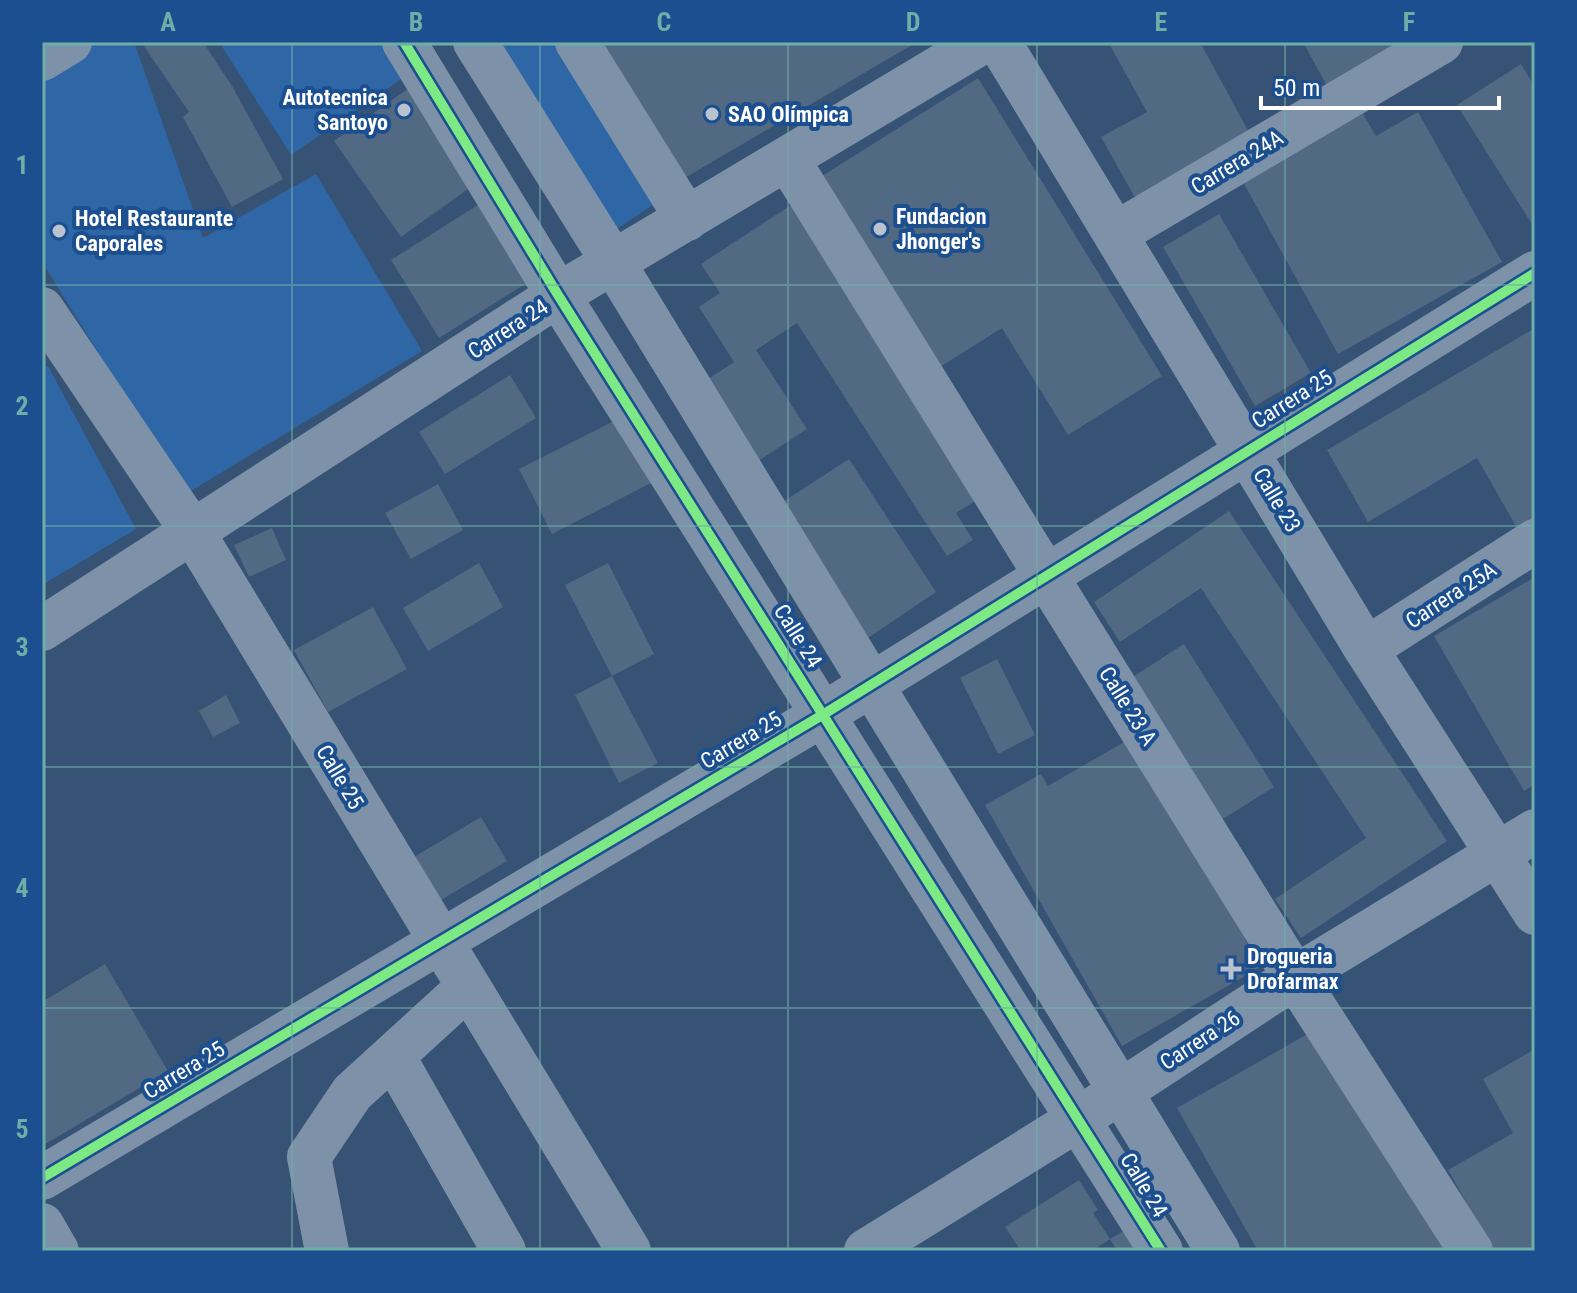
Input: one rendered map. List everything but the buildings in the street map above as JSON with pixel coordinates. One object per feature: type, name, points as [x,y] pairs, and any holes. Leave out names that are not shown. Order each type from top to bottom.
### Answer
[{"type":"street","points":[[42,59],[70,42]]},
{"type":"street","name":"Calle 24","points":[[404,42],[558,295],[1080,1118],[1161,1251]]},
{"type":"street","name":"Calle 24","points":[[475,42],[1218,1251]]},
{"type":"street","points":[[577,42],[687,219]]},
{"type":"street","name":"Carrera 24","points":[[42,629],[194,534],[558,295],[982,42]]},
{"type":"street","name":"Calle 23","points":[[999,42],[1366,649],[1535,913]]},
{"type":"street","name":"Carrera 24A","points":[[1115,234],[1441,42]]},
{"type":"street","name":"Calle 23 A","points":[[788,160],[1295,977],[1471,1251]]},
{"type":"street","name":"Carrera 25","points":[[42,1178],[824,714],[1535,273]]},
{"type":"street","name":"Calle 25","points":[[42,309],[194,534],[629,1251]]},
{"type":"street","name":"Carrera 25A","points":[[1366,649],[1535,541]]},
{"type":"street","name":"Carrera 26","points":[[879,1248],[1295,977],[1535,831]]},
{"type":"street","points":[[327,1251],[309,1157],[352,1093],[467,988]]},
{"type":"street","points":[[393,1056],[504,1251]]},
{"type":"street","points":[[42,1225],[57,1251]]},
{"type":"shaded area","points":[[95,42],[134,42],[203,238],[316,174],[422,351],[186,494],[42,262],[42,76]]},
{"type":"shaded area","points":[[219,42],[280,42],[282,46],[290,42],[388,42],[407,75],[291,155]]},
{"type":"shaded area","points":[[488,42],[572,42],[666,196],[608,235]]},
{"type":"shaded area","points":[[48,366],[136,529],[42,585],[42,369]]},
{"type":"cycle path","points":[[404,42],[558,295],[1161,1251]]},
{"type":"cycle path","points":[[42,1178],[824,714],[1535,273]]},
{"type":"place","name":"Autotecnica Santoyo","points":[[404,110]]},
{"type":"place","name":"SAO Olímpica","points":[[712,114]]},
{"type":"place","name":"Fundacion Jhonger's","points":[[880,229]]},
{"type":"place","name":"Hotel Restaurante Caporales","points":[[59,231]]},
{"type":"place","name":"Drogueria Drofarmax","points":[[1231,969]]}]
